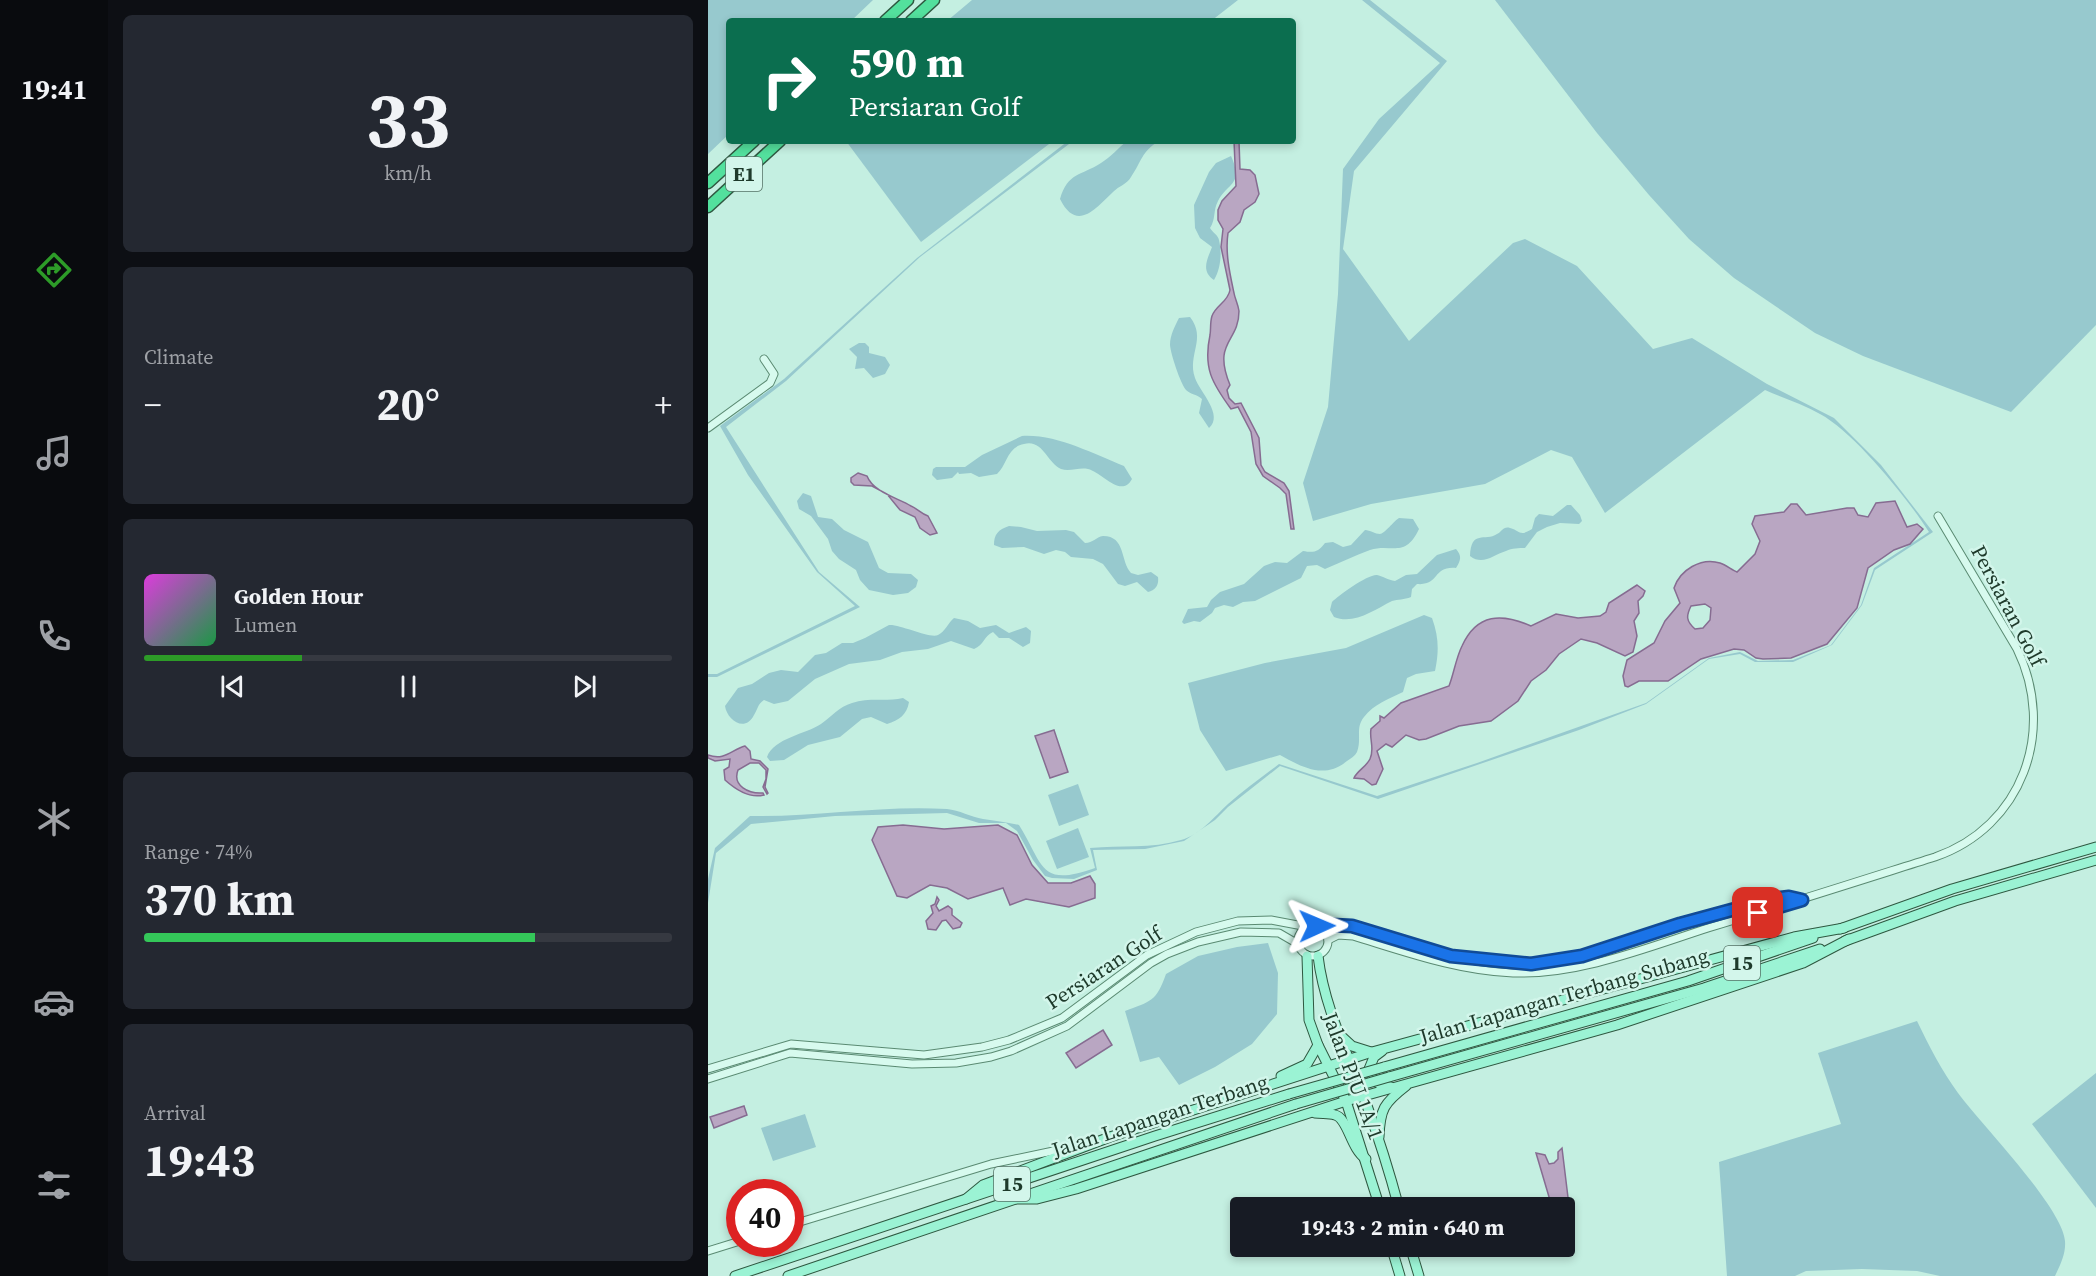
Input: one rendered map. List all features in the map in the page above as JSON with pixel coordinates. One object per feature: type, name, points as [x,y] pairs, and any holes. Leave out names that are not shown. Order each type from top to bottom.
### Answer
[{"type":"highway","points":[[888,18],[908,0]]},
{"type":"highway","points":[[914,18],[934,0]]},
{"type":"highway","name":"E1","points":[[708,183],[751,144]]},
{"type":"highway","name":"E1","points":[[708,207],[777,144]]},
{"type":"main road","name":"Jalan Lapangan Terbang Subang","points":[[1289,1094],[1688,981],[1952,890],[2096,847]]},
{"type":"main road","name":"Jalan Lapangan Terbang Subang","points":[[1296,1104],[1704,988],[1955,902],[2096,860]]},
{"type":"main road","points":[[966,1199],[983,1185],[1110,1137],[1372,1052],[1794,937],[1844,928]]},
{"type":"main road","points":[[1017,1198],[1037,1199],[1076,1189],[1346,1101],[1617,1025],[1803,963],[1849,939]]},
{"type":"main road","name":"Jalan PJU 1A/1","points":[[1307,956],[1309,1020],[1328,1067],[1346,1101],[1377,1197]]},
{"type":"main road","name":"Jalan PJU 1A/1","points":[[1318,956],[1327,1001],[1337,1033],[1363,1096],[1396,1197]]},
{"type":"main road","points":[[1337,1033],[1358,1049],[1372,1052]]},
{"type":"main road","points":[[1210,1105],[1236,1091],[1300,1069],[1307,1064],[1318,1045]]},
{"type":"main road","points":[[1384,1049],[1374,1058],[1369,1069],[1374,1081],[1380,1085],[1397,1087]]},
{"type":"main road","points":[[1302,1075],[1314,1077],[1324,1091],[1321,1101],[1308,1113]]},
{"type":"main road","points":[[1379,1141],[1380,1114],[1389,1100],[1410,1083]]},
{"type":"main road","name":"Jalan Lapangan Terbang","points":[[735,1276],[1289,1094]]},
{"type":"main road","name":"Jalan Lapangan Terbang","points":[[788,1276],[1296,1104]]},
{"type":"main road","points":[[1308,1113],[1335,1115],[1341,1118],[1356,1151],[1366,1159]]},
{"type":"main road","points":[[1394,1257],[1400,1276]]},
{"type":"main road","points":[[1413,1257],[1419,1276]]},
{"type":"street","points":[[708,428],[771,383],[774,374],[764,359]]},
{"type":"street","name":"Persiaran Golf","points":[[1328,940],[1338,935],[1353,936],[1465,968],[1512,973],[1576,968],[1802,900],[1935,857],[1969,843],[1997,817],[2021,778],[2032,744],[2035,704],[2024,664],[1938,516]]},
{"type":"street","name":"Persiaran Golf","points":[[1321,928],[1332,925],[1352,926],[1451,956],[1531,964],[1582,956],[1680,924],[1772,899],[1789,897],[1802,900]]},
{"type":"street","name":"Persiaran Golf","points":[[708,1069],[778,1046],[791,1044],[924,1055],[998,1044],[1062,1018],[1147,955],[1196,932],[1238,921],[1271,920],[1308,927]]},
{"type":"street","points":[[1308,927],[1321,928],[1328,940],[1326,950],[1318,956],[1307,956],[1299,949],[1299,935],[1308,927]]},
{"type":"street","name":"Persiaran Golf","points":[[708,1079],[790,1053],[912,1064],[956,1063],[991,1057],[1011,1051],[1067,1026],[1151,963],[1198,942],[1241,932],[1260,932],[1279,933],[1298,944]]},
{"type":"street","points":[[1510,963],[1512,973]]},
{"type":"street","points":[[814,1054],[815,1045]]},
{"type":"street","points":[[804,1221],[991,1164],[1110,1137]]},
{"type":"street","points":[[708,1251],[726,1245]]},
{"type":"street","points":[[810,1276],[816,1266]]},
{"type":"shaded area","points":[[708,0],[873,0],[854,18],[726,18],[726,137],[708,154]]},
{"type":"shaded area","points":[[972,0],[1238,0],[1215,18],[951,18]]},
{"type":"shaded area","points":[[1362,0],[1370,0],[1447,61],[1354,171],[1343,249],[1409,341],[1513,243],[1525,239],[1577,266],[1653,349],[1692,338],[1767,384],[1834,418],[1881,465],[1933,532],[1875,570],[1862,605],[1832,645],[1793,662],[1755,662],[1740,654],[1709,659],[1646,704],[1579,730],[1378,799],[1280,766],[1201,830],[1234,799],[1279,764],[1377,796],[1646,703],[1709,658],[1740,652],[1758,661],[1793,660],[1831,645],[1861,605],[1874,568],[1929,532],[1879,467],[1848,435],[1813,410],[1765,390],[1605,513],[1572,457],[1551,450],[1485,484],[1371,504],[1313,521],[1303,483],[1328,407],[1338,294],[1343,169],[1379,119],[1440,63]]},
{"type":"shaded area","points":[[1495,0],[2096,0],[2096,325],[2011,412],[1863,356],[1815,333],[1734,278],[1689,239],[1597,133]]},
{"type":"shaded area","points":[[848,144],[1049,144],[921,242]]},
{"type":"shaded area","points":[[1064,144],[1069,144],[920,257],[786,381],[726,427],[819,572],[860,607],[717,677],[708,677],[708,674],[717,674],[855,606],[817,572],[748,475],[720,426],[784,379],[917,258]]},
{"type":"shaded area","points":[[1124,144],[1154,144],[1145,153],[1127,181],[1093,210],[1080,216],[1073,214],[1066,209],[1060,199],[1063,190],[1071,179],[1105,161]]},
{"type":"shaded area","points":[[1234,144],[1239,144],[1240,169],[1250,170],[1255,175],[1259,194],[1255,202],[1244,210],[1240,222],[1228,233],[1228,263],[1239,311],[1238,322],[1225,351],[1225,370],[1230,385],[1227,390],[1229,398],[1235,404],[1241,403],[1259,438],[1261,465],[1265,472],[1284,483],[1289,491],[1294,529],[1291,529],[1286,494],[1263,476],[1256,464],[1251,432],[1238,407],[1231,409],[1219,391],[1209,366],[1208,347],[1212,316],[1227,298],[1230,290],[1221,247],[1223,229],[1218,220],[1218,210],[1222,201],[1236,186]]},
{"type":"shaded area","points":[[1231,156],[1235,165],[1235,178],[1218,201],[1210,228],[1218,238],[1220,250],[1219,265],[1214,280],[1206,269],[1212,247],[1200,238],[1195,228],[1194,205],[1209,172],[1216,163]]},
{"type":"shaded area","points":[[1190,317],[1197,332],[1193,361],[1195,378],[1210,403],[1214,417],[1209,428],[1199,413],[1202,399],[1186,390],[1174,362],[1170,345],[1179,318]]},
{"type":"shaded area","points":[[859,343],[865,343],[869,347],[869,353],[885,357],[890,365],[885,374],[873,378],[864,368],[855,369],[857,357],[849,349]]},
{"type":"shaded area","points":[[1022,436],[1061,441],[1087,451],[1124,466],[1132,479],[1128,484],[1122,486],[1111,483],[1088,469],[1061,469],[1040,448],[1030,443],[1014,449],[997,474],[979,477],[971,473],[959,474],[958,472],[952,478],[937,480],[932,475],[936,467],[965,467],[982,455]]},
{"type":"shaded area","points":[[858,473],[867,476],[870,482],[880,490],[872,486],[854,485],[851,478]]},
{"type":"shaded area","points":[[803,493],[811,496],[818,517],[832,519],[844,530],[868,542],[879,568],[888,573],[911,574],[918,580],[916,587],[908,593],[893,595],[869,590],[860,580],[856,570],[839,559],[832,551],[828,539],[811,516],[799,509],[797,501]]},
{"type":"shaded area","points":[[887,495],[928,516],[937,533],[930,535],[920,528],[915,517],[900,510]]},
{"type":"shaded area","points":[[1895,501],[1907,527],[1917,524],[1923,529],[1910,544],[1894,550],[1868,568],[1857,608],[1827,644],[1791,658],[1756,658],[1744,650],[1734,649],[1701,659],[1668,681],[1639,681],[1628,687],[1625,686],[1623,676],[1627,660],[1654,643],[1665,621],[1680,603],[1674,588],[1681,576],[1692,566],[1706,562],[1720,563],[1737,572],[1755,554],[1760,541],[1752,524],[1755,516],[1784,512],[1791,504],[1797,504],[1806,515],[1854,508],[1858,515],[1868,517],[1876,503]],"holes":[[[1705,604],[1711,608],[1710,620],[1703,628],[1695,629],[1688,618],[1691,606]]]},
{"type":"shaded area","points":[[1567,505],[1571,505],[1580,515],[1582,521],[1579,524],[1560,523],[1547,527],[1537,532],[1525,548],[1511,549],[1488,559],[1479,560],[1470,556],[1473,542],[1476,539],[1492,536],[1506,528],[1525,533],[1532,529],[1535,518],[1539,514],[1553,516]]},
{"type":"shaded area","points":[[1399,518],[1413,519],[1419,529],[1414,538],[1403,547],[1370,550],[1325,569],[1317,565],[1307,566],[1301,578],[1255,601],[1243,602],[1233,607],[1224,605],[1215,608],[1200,622],[1184,624],[1182,622],[1188,609],[1207,607],[1220,592],[1244,584],[1264,566],[1275,562],[1287,563],[1303,551],[1316,551],[1325,543],[1333,542],[1343,547],[1351,545],[1365,530],[1382,533]]},
{"type":"shaded area","points":[[1009,526],[1037,531],[1066,530],[1074,532],[1085,543],[1103,536],[1110,537],[1119,545],[1131,573],[1138,575],[1151,572],[1158,577],[1157,585],[1148,592],[1137,582],[1125,586],[1118,584],[1103,564],[1093,559],[1071,557],[1065,552],[1056,550],[1044,554],[1024,547],[1002,548],[994,545],[997,533]]},
{"type":"shaded area","points":[[1456,549],[1460,558],[1456,568],[1443,570],[1429,582],[1417,584],[1412,589],[1411,597],[1392,601],[1356,618],[1334,617],[1330,610],[1332,602],[1367,578],[1377,575],[1395,581],[1406,575],[1417,574],[1437,555]]},
{"type":"shaded area","points":[[1637,585],[1645,591],[1638,601],[1639,613],[1634,621],[1637,636],[1633,652],[1625,656],[1597,643],[1581,639],[1559,654],[1546,670],[1531,681],[1518,701],[1491,721],[1459,726],[1426,739],[1419,740],[1406,735],[1392,747],[1386,744],[1377,751],[1383,769],[1376,784],[1372,785],[1364,779],[1354,778],[1370,759],[1371,729],[1380,721],[1380,716],[1384,718],[1401,703],[1449,686],[1458,655],[1468,635],[1475,627],[1491,619],[1500,618],[1531,626],[1556,614],[1578,618],[1600,616],[1606,612],[1609,603]]},
{"type":"shaded area","points":[[1424,615],[1432,618],[1436,632],[1438,651],[1435,671],[1407,678],[1403,692],[1368,712],[1361,721],[1357,752],[1353,757],[1338,767],[1321,771],[1297,764],[1280,755],[1226,771],[1200,730],[1188,683],[1265,663],[1346,648]]},
{"type":"shaded area","points":[[954,618],[968,621],[980,628],[996,625],[1009,633],[1026,627],[1031,631],[1030,643],[1023,647],[1009,638],[999,638],[993,632],[974,649],[951,641],[928,649],[902,652],[880,660],[849,664],[815,679],[788,701],[774,704],[764,700],[746,723],[741,724],[733,720],[726,711],[725,706],[738,688],[752,684],[769,673],[781,670],[798,672],[815,655],[826,653],[842,643],[853,643],[889,625],[934,636],[943,632]]},
{"type":"shaded area","points":[[903,698],[909,702],[899,719],[887,724],[871,717],[862,719],[840,737],[808,745],[784,760],[770,761],[767,757],[776,745],[815,728],[847,705],[865,700]]},
{"type":"shaded area","points":[[1054,730],[1068,772],[1050,778],[1035,736]]},
{"type":"shaded area","points":[[745,746],[750,751],[751,759],[760,761],[768,769],[765,787],[767,794],[763,787],[766,770],[759,763],[750,763],[738,770],[737,780],[743,788],[764,795],[753,796],[738,790],[725,780],[724,770],[729,767],[730,759],[715,761],[708,758],[708,755],[719,757]]},
{"type":"shaded area","points":[[1078,784],[1089,815],[1059,826],[1048,795]]},
{"type":"shaded area","points":[[923,808],[952,810],[978,818],[1019,825],[1045,869],[1053,874],[1063,875],[1077,874],[1095,868],[1090,848],[1158,845],[1193,835],[1184,841],[1145,849],[1093,850],[1097,870],[1074,879],[1045,876],[1017,831],[1006,823],[979,823],[947,813],[835,816],[751,824],[716,853],[708,903],[708,879],[715,848],[750,816]]},
{"type":"shaded area","points":[[903,825],[944,829],[998,825],[1017,835],[1032,865],[1048,883],[1071,883],[1090,876],[1095,884],[1095,898],[1069,907],[1026,899],[1010,905],[1003,888],[968,899],[947,888],[930,885],[907,898],[897,896],[872,840],[878,827]]},
{"type":"shaded area","points":[[1078,828],[1089,857],[1057,869],[1046,841]]},
{"type":"shaded area","points":[[937,897],[939,900],[936,906],[939,911],[948,906],[952,909],[952,915],[962,923],[960,927],[953,929],[946,920],[942,921],[936,930],[928,929],[926,921],[933,913],[931,906],[935,904]]},
{"type":"shaded area","points":[[1268,943],[1278,973],[1277,1014],[1252,1044],[1215,1067],[1179,1085],[1159,1057],[1140,1062],[1125,1011],[1152,999],[1166,974],[1198,956]]},
{"type":"shaded area","points":[[1917,1021],[1958,1093],[2019,1166],[2051,1208],[2061,1226],[2065,1250],[2055,1276],[1940,1276],[1917,1271],[1862,1269],[1806,1271],[1795,1276],[1727,1276],[1719,1162],[1841,1124],[1818,1053]]},
{"type":"shaded area","points":[[1103,1030],[1112,1045],[1076,1068],[1066,1053]]},
{"type":"shaded area","points":[[2096,1073],[2096,1208],[2032,1124]]},
{"type":"shaded area","points":[[744,1106],[747,1115],[714,1128],[710,1117]]},
{"type":"shaded area","points":[[805,1114],[816,1147],[773,1161],[761,1128]]},
{"type":"shaded area","points":[[1562,1148],[1568,1197],[1549,1197],[1536,1153],[1545,1155],[1549,1164],[1558,1159],[1558,1152]]},
{"type":"route","points":[[1317,926],[1321,928],[1332,925],[1352,926],[1451,956],[1531,964],[1582,956],[1680,924],[1772,899],[1795,897],[1802,900],[1758,913]]}]
